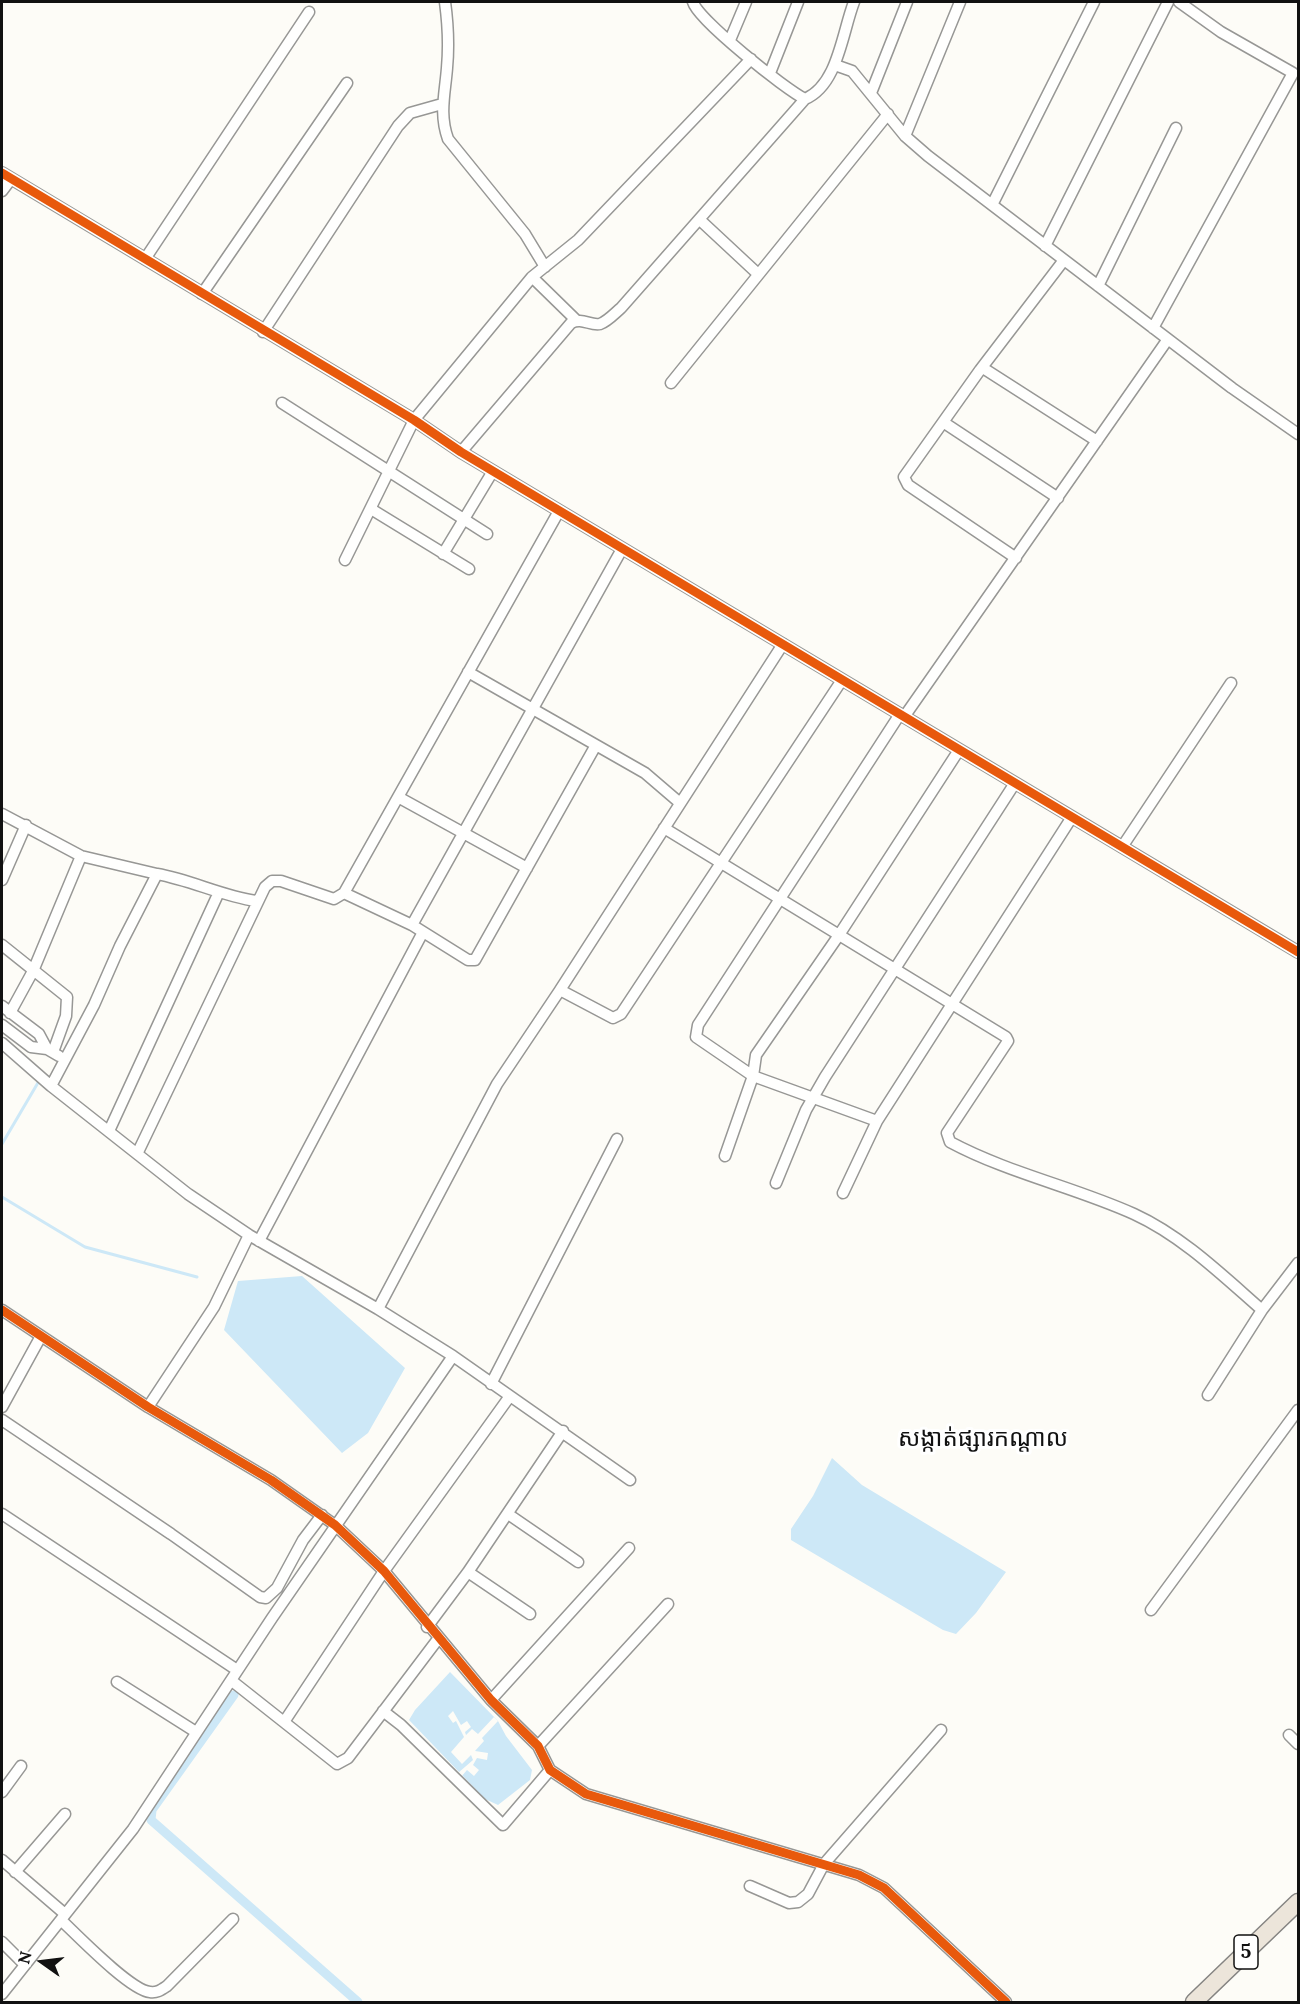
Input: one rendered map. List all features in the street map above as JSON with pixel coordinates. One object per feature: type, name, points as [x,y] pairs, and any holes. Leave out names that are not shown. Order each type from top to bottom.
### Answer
[{"type":"highway","name":"5","points":[[1194,2002],[1299,1902]]},
{"type":"street","points":[[445,2],[449,30],[442,104],[443,124],[448,139],[525,234],[545,267]]},
{"type":"street","points":[[693,2],[698,13],[751,59],[794,94],[805,99]]},
{"type":"street","points":[[730,40],[746,2]]},
{"type":"street","points":[[770,73],[798,2]]},
{"type":"street","points":[[532,277],[576,320],[597,325],[621,308],[805,99],[824,87],[835,65],[854,2]]},
{"type":"street","points":[[871,93],[907,2]]},
{"type":"street","points":[[906,136],[960,2]]},
{"type":"street","points":[[992,205],[1094,2]]},
{"type":"street","points":[[1045,246],[1168,2]]},
{"type":"street","points":[[1153,328],[1295,72],[1221,32],[1179,2]]},
{"type":"street","points":[[145,259],[309,12]]},
{"type":"street","points":[[345,560],[390,473],[414,420],[532,277],[578,240],[751,59]]},
{"type":"street","points":[[835,65],[852,71],[906,136],[992,205],[1153,328],[1299,434]]},
{"type":"street","points":[[202,294],[347,83]]},
{"type":"street","points":[[263,332],[398,126],[410,113],[442,104]]},
{"type":"street","points":[[671,383],[888,114]]},
{"type":"street","points":[[1098,286],[1176,128]]},
{"type":"street","points":[[2,191],[6,176],[263,332],[414,420],[461,452],[622,549],[1299,952]]},
{"type":"street","points":[[700,220],[758,274]]},
{"type":"street","points":[[1016,558],[908,485],[904,477],[1064,260]]},
{"type":"street","points":[[461,452],[576,320]]},
{"type":"street","points":[[877,1121],[753,1076],[696,1037],[698,1025],[902,716],[1016,558],[1168,339]]},
{"type":"street","points":[[983,368],[1097,441]]},
{"type":"street","points":[[282,403],[487,534]]},
{"type":"street","points":[[943,422],[1058,498]]},
{"type":"street","points":[[443,554],[493,471]]},
{"type":"street","points":[[371,509],[469,569]]},
{"type":"street","points":[[138,1152],[256,901],[265,887],[272,881],[297,885],[334,899],[344,893],[559,511]]},
{"type":"street","points":[[412,926],[622,549]]},
{"type":"street","points":[[378,1309],[497,1084],[783,644]]},
{"type":"street","points":[[468,672],[645,773],[680,804]]},
{"type":"street","points":[[560,990],[613,1018],[621,1014],[723,864],[842,680]]},
{"type":"street","points":[[1122,847],[1231,683]]},
{"type":"street","points":[[344,893],[412,926],[468,960],[475,960],[596,745]]},
{"type":"street","points":[[724,1156],[753,1076],[756,1055],[959,750]]},
{"type":"street","points":[[776,1183],[813,1098],[1015,783]]},
{"type":"street","points":[[398,797],[527,868]]},
{"type":"street","points":[[2,814],[81,856],[178,878],[219,892],[256,901]]},
{"type":"street","points":[[843,1193],[877,1121],[1071,817]]},
{"type":"street","points":[[2,880],[26,825]]},
{"type":"street","points":[[664,828],[1006,1037],[1008,1041],[947,1133],[950,1142],[1010,1169],[1150,1222],[1196,1253],[1262,1310]]},
{"type":"street","points":[[64,1059],[50,1050],[39,1034],[6,1010],[33,971],[81,856]]},
{"type":"street","points":[[51,1086],[94,1005],[120,946],[157,874]]},
{"type":"street","points":[[109,1131],[219,892]]},
{"type":"street","points":[[148,1407],[214,1307],[254,1238],[423,932]]},
{"type":"street","points":[[2,945],[67,998],[66,1016],[50,1050]]},
{"type":"street","points":[[2,1025],[31,1047],[50,1050]]},
{"type":"street","points":[[2,1043],[51,1086],[138,1152],[188,1194],[254,1238],[378,1309],[453,1356],[630,1480]]},
{"type":"street","points":[[491,1384],[617,1139]]},
{"type":"street","points":[[1208,1395],[1262,1310],[1299,1263]]},
{"type":"street","points":[[2,1310],[148,1407],[271,1480],[335,1525],[384,1571],[428,1627],[491,1700],[538,1746],[550,1770],[586,1794],[859,1875],[884,1888],[1006,2002]]},
{"type":"street","points":[[2,1407],[41,1336]]},
{"type":"street","points":[[2,1994],[134,1829],[237,1670],[453,1356]]},
{"type":"street","points":[[284,1722],[384,1571],[510,1396]]},
{"type":"street","points":[[1151,1610],[1299,1410]]},
{"type":"street","points":[[2,1420],[260,1597],[266,1598],[277,1588],[303,1540],[322,1515]]},
{"type":"street","points":[[428,1627],[563,1431]]},
{"type":"street","points":[[2,1514],[237,1670]]},
{"type":"street","points":[[508,1514],[578,1562]]},
{"type":"street","points":[[491,1700],[629,1548]]},
{"type":"street","points":[[468,1572],[530,1614]]},
{"type":"street","points":[[538,1746],[668,1604]]},
{"type":"street","points":[[232,1681],[337,1764],[348,1758],[438,1639]]},
{"type":"street","points":[[117,1682],[196,1732]]},
{"type":"street","points":[[383,1712],[401,1725],[503,1826],[550,1770]]},
{"type":"street","points":[[750,1886],[789,1904],[798,1902],[808,1894],[824,1864],[941,1730]]},
{"type":"street","points":[[1289,1735],[1299,1744]]},
{"type":"street","points":[[2,1791],[21,1766]]},
{"type":"street","points":[[15,1872],[65,1814]]},
{"type":"street","points":[[2,1860],[131,1983],[148,1992],[158,1992],[167,1986],[233,1919]]},
{"type":"street","points":[[2,1942],[24,1964]]},
{"type":"water","points":[[302,1276],[405,1368],[368,1433],[342,1453],[224,1330],[238,1281]]},
{"type":"water","points":[[832,1458],[862,1485],[1006,1572],[976,1613],[956,1634],[943,1630],[791,1540],[791,1529],[813,1496]]},
{"type":"water","points":[[450,1672],[498,1721],[506,1736],[532,1770],[530,1780],[498,1805],[485,1799],[409,1720],[415,1710]]},
{"type":"pier","points":[[453,1711],[461,1725],[467,1721],[471,1727],[465,1732],[466,1735],[472,1729],[478,1734],[494,1717],[498,1721],[482,1738],[484,1741],[475,1751],[488,1753],[487,1760],[477,1758],[473,1765],[479,1770],[474,1776],[467,1770],[461,1777],[458,1773],[473,1760],[471,1755],[462,1764],[451,1752],[464,1737],[456,1721],[453,1723],[448,1716]]},
{"type":"waterway","points":[[2,1144],[39,1081]]},
{"type":"waterway","points":[[2,1197],[85,1247],[197,1277]]},
{"type":"waterway","points":[[234,1695],[152,1810],[151,1820],[358,2002]]},
{"type":"cycle path","points":[[2,173],[414,420],[461,452],[1298,952]]},
{"type":"cycle path","points":[[2,1310],[148,1407],[271,1480],[335,1525],[384,1571],[491,1700],[538,1746],[550,1770],[586,1794],[859,1875],[884,1888],[1006,2002]]},
{"type":"district","name":"សង្កាត់ផ្សារកណ្ដាល","points":[[983,1439]]}]
